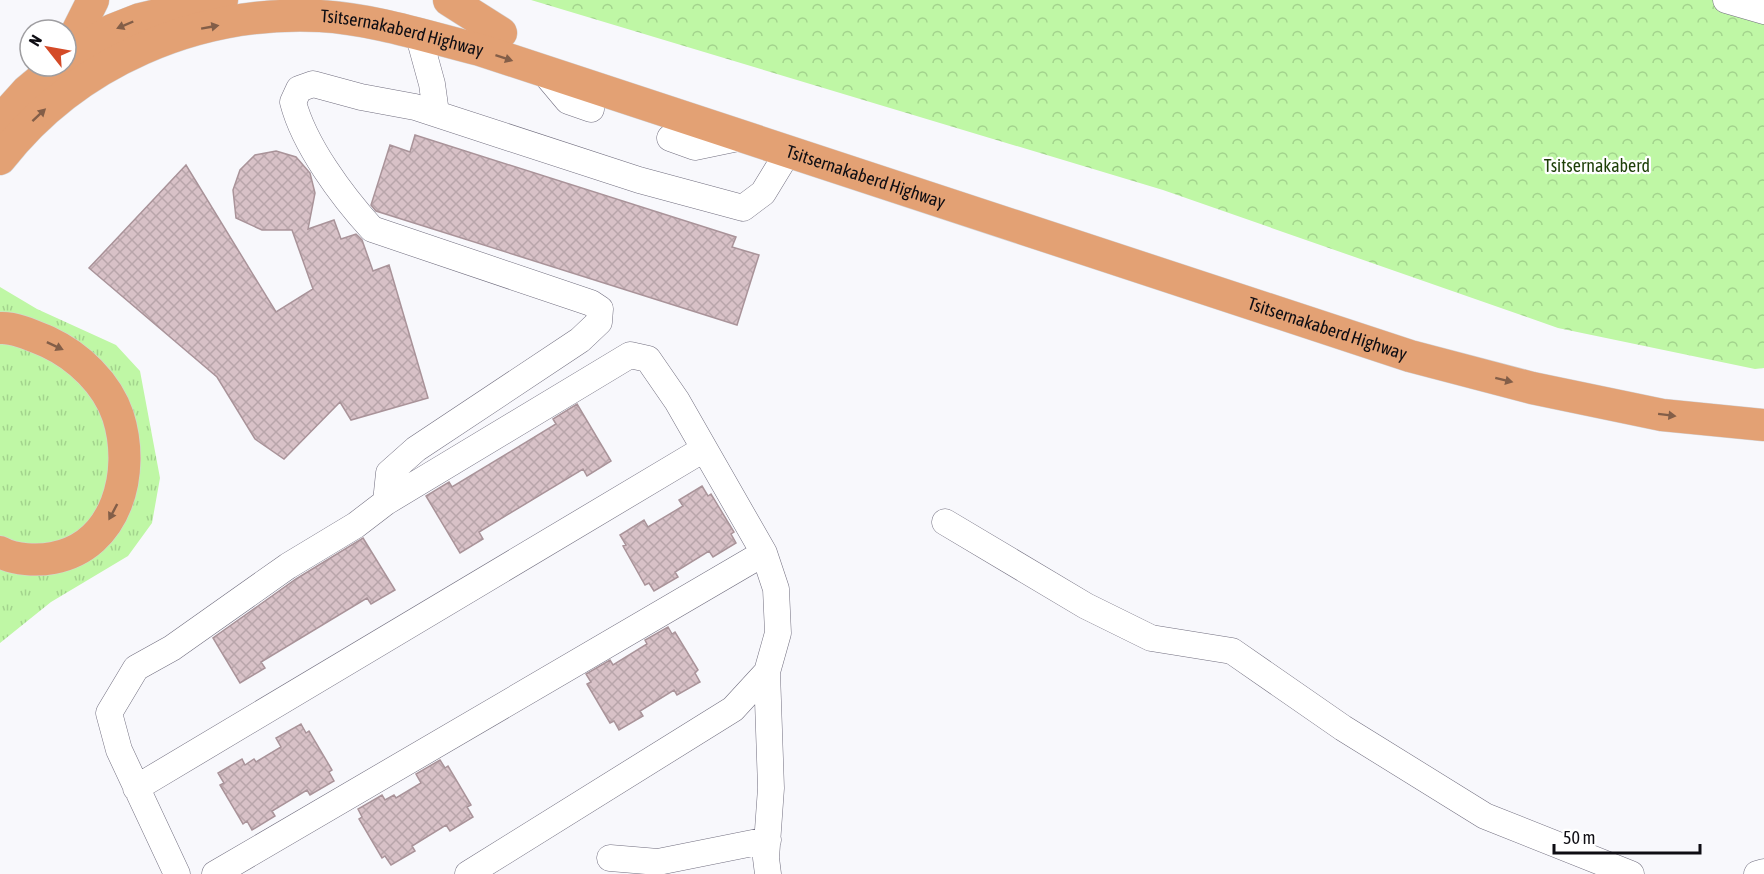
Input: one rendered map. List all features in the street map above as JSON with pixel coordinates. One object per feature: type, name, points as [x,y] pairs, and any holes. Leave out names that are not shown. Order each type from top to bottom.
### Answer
[{"type":"main road","points":[[78,30],[93,0]]},
{"type":"main road","points":[[78,52],[112,30],[140,19],[222,0]]},
{"type":"main road","name":"Tsitsernakaberd Highway","points":[[358,0],[501,33],[1070,226],[1420,340],[1650,392],[1764,405]]},
{"type":"main road","points":[[449,0],[501,33]]},
{"type":"main road","name":"Tsitsernakaberd Highway","points":[[0,159],[20,133],[44,110],[82,80],[162,39],[198,28],[237,22],[273,17],[320,16],[384,26],[480,50],[1410,356],[1532,388],[1662,414],[1764,425]]},
{"type":"main road","points":[[0,121],[27,91],[43,78]]},
{"type":"main road","points":[[0,328],[34,336],[64,350],[96,377],[118,416],[125,460],[118,506],[100,534],[69,555],[43,560],[0,552]]},
{"type":"street","points":[[1726,0],[1764,11]]},
{"type":"street","points":[[421,44],[432,84],[436,113]]},
{"type":"street","points":[[542,70],[568,101],[591,110]]},
{"type":"street","points":[[386,502],[389,472],[416,448],[580,340],[598,322],[600,309],[591,303],[372,229],[352,207],[298,125],[293,102],[299,90],[313,84],[436,113],[639,180],[743,208],[763,193],[788,152]]},
{"type":"street","points":[[670,138],[694,147],[743,136]]},
{"type":"street","points":[[177,874],[119,750],[109,713],[136,668],[172,648],[288,566],[356,525],[386,502],[630,355],[648,359],[704,449],[764,553],[776,589],[777,633],[767,672],[771,788],[768,874]]},
{"type":"street","points":[[136,788],[704,449]]},
{"type":"street","points":[[945,522],[1086,606],[1151,638],[1232,651],[1343,728],[1485,816],[1631,874]]},
{"type":"street","points":[[215,874],[764,553]]},
{"type":"street","points":[[468,874],[734,709],[767,672]]},
{"type":"street","points":[[610,858],[659,868],[768,840]]},
{"type":"street","points":[[1757,874],[1764,872]]},
{"type":"green space","name":"Tsitsernakaberd","points":[[531,0],[1764,0],[1764,368],[1755,369],[1558,328],[1163,190]]},
{"type":"green space","points":[[0,287],[37,309],[116,345],[140,371],[160,478],[152,523],[128,556],[51,602],[0,643],[0,566],[93,554],[126,407],[0,315]]},
{"type":"green space","points":[[0,339],[70,366],[96,396],[110,432],[107,496],[89,525],[67,540],[31,547],[0,540]]},
{"type":"building","points":[[415,135],[736,237],[732,247],[759,255],[737,325],[376,211],[371,205],[390,145],[410,152]]},
{"type":"building","points":[[276,151],[296,157],[310,173],[315,193],[308,229],[334,220],[341,239],[356,234],[362,240],[373,271],[389,265],[428,398],[351,420],[340,402],[284,459],[255,439],[217,377],[89,268],[186,165],[276,312],[313,289],[292,230],[262,230],[236,218],[233,190],[240,170],[255,155]]},
{"type":"building","points":[[577,404],[611,461],[587,476],[583,469],[479,532],[483,539],[460,553],[426,496],[449,482],[452,487],[556,424],[553,419]]},
{"type":"building","points":[[702,486],[708,496],[711,494],[734,532],[731,534],[736,543],[713,557],[709,551],[675,572],[678,577],[654,591],[649,583],[645,585],[623,546],[626,545],[620,535],[644,520],[648,527],[683,506],[679,500]]},
{"type":"building","points":[[363,538],[395,590],[371,604],[367,598],[261,662],[265,668],[240,683],[213,638],[296,579]]},
{"type":"building","points":[[668,627],[672,634],[675,632],[698,670],[695,673],[700,682],[677,695],[674,690],[640,711],[643,716],[619,730],[614,721],[610,723],[587,684],[591,682],[586,674],[610,660],[613,665],[647,644],[645,640]]},
{"type":"building","points":[[301,724],[306,733],[309,731],[332,770],[329,772],[334,781],[310,795],[307,790],[272,811],[275,816],[252,830],[247,821],[243,824],[220,785],[224,783],[218,773],[242,759],[245,765],[254,759],[256,762],[281,747],[276,738]]},
{"type":"building","points":[[440,760],[445,768],[448,766],[471,805],[467,807],[473,817],[450,831],[446,825],[412,846],[415,851],[391,865],[385,856],[382,858],[359,819],[362,817],[358,809],[382,795],[385,800],[394,795],[396,798],[421,783],[416,774]]}]
